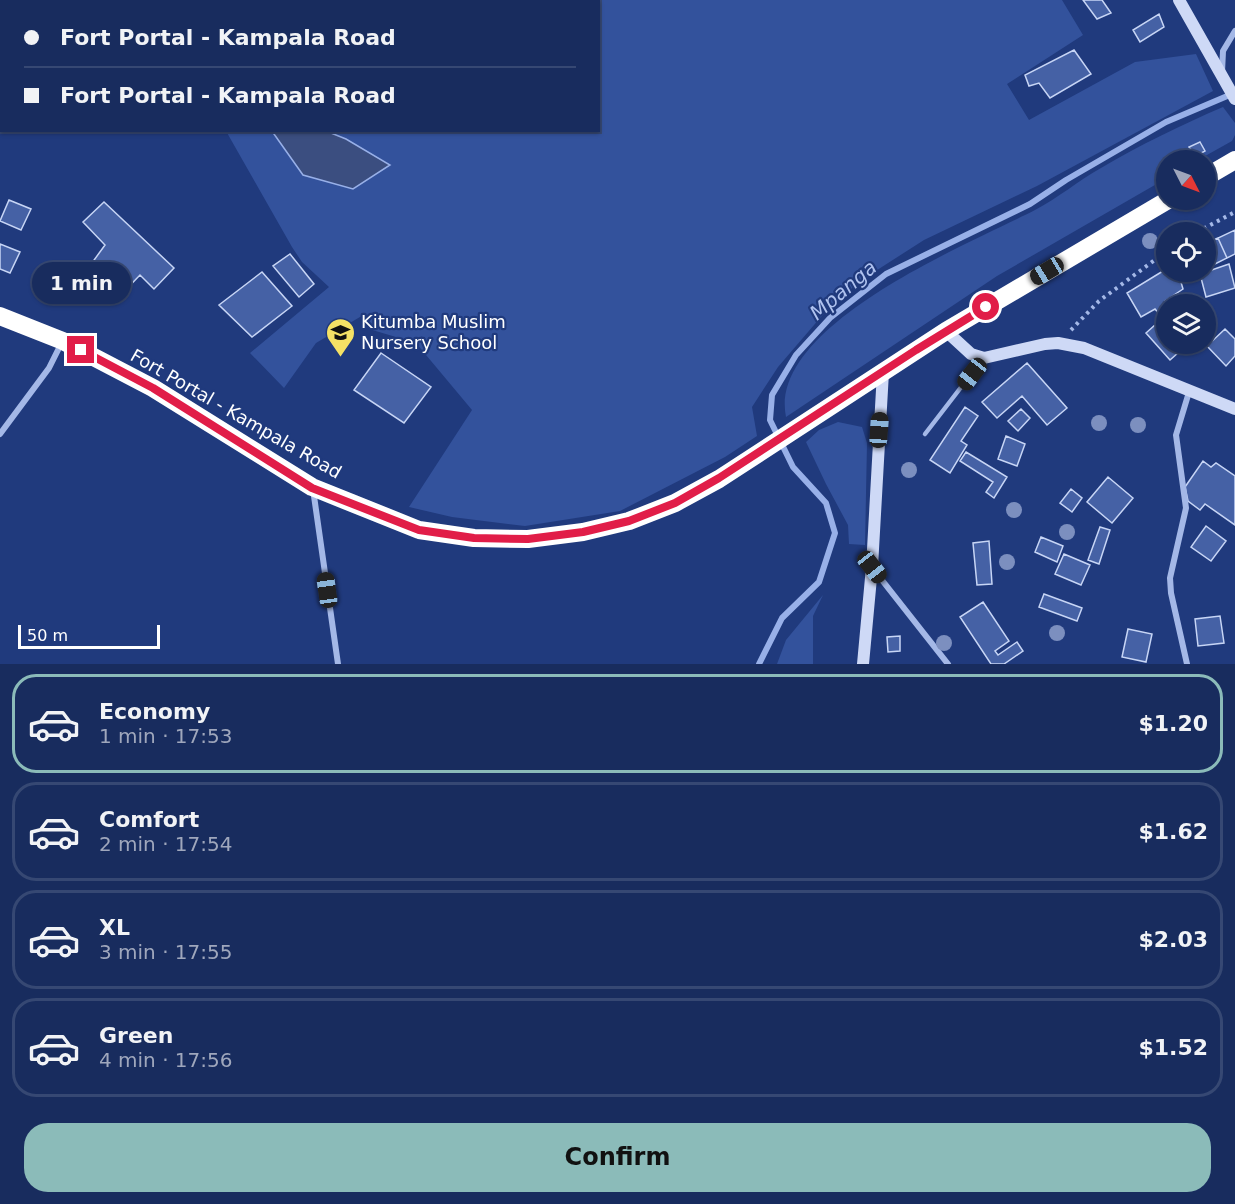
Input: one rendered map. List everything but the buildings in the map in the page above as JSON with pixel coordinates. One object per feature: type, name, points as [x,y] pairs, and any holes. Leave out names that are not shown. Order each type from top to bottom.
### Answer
[{"type":"highway","points":[[1216,171],[1235,160]]},
{"type":"highway","points":[[883,372],[946,331],[1156,207]]},
{"type":"highway","name":"Fort Portal - Kampala Road","points":[[0,316],[63,341],[153,388],[312,488],[419,530],[474,538],[528,539],[583,532],[629,521],[675,503],[759,453],[883,372]]},
{"type":"street","points":[[1179,0],[1235,99]]},
{"type":"street","points":[[1221,75],[1223,51],[1235,31]]},
{"type":"street","points":[[946,331],[971,354],[984,358],[1058,343],[1084,348],[1235,409]]},
{"type":"street","points":[[0,434],[49,368],[63,341]]},
{"type":"street","points":[[863,664],[872,567],[883,372]]},
{"type":"street","points":[[1187,664],[1171,593],[1170,578],[1186,508],[1176,435],[1189,392]]},
{"type":"street","points":[[312,488],[338,664]]},
{"type":"street","points":[[872,567],[948,664]]},
{"type":"lane","points":[[925,434],[984,358]]},
{"type":"path","points":[[1216,222],[1235,212]]},
{"type":"path","points":[[1058,343],[1099,301],[1156,259]]},
{"type":"shaded area","points":[[600,0],[1062,0],[1083,35],[1007,84],[1029,120],[1135,62],[1196,54],[1213,91],[1037,186],[924,240],[860,281],[820,318],[778,367],[752,407],[757,436],[725,457],[620,511],[525,526],[452,517],[409,507],[472,410],[416,343],[369,329],[365,314],[316,343],[284,388],[250,353],[329,287],[302,262],[227,132],[600,132]]},
{"type":"shaded area","points":[[1223,107],[1235,123],[1235,135],[1232,141],[1216,150],[1156,150],[1156,184],[997,276],[786,417],[789,383],[808,350],[840,320],[879,291],[966,243],[1035,210],[1093,173],[1176,128]]},
{"type":"shaded area","points":[[276,132],[328,132],[346,139],[390,165],[353,189],[303,175],[274,134]]},
{"type":"shaded area","points":[[838,422],[862,427],[867,443],[865,545],[849,544],[848,525],[806,442],[819,430]]},
{"type":"shaded area","points":[[823,595],[813,616],[813,664],[777,664],[786,640]]},
{"type":"waterway","name":"Mpanga","points":[[759,664],[782,618],[819,582],[835,533],[826,503],[793,467],[770,420],[772,395],[796,355],[830,318],[886,274],[1030,204],[1066,180],[1166,122],[1232,94]]},
{"type":"place","name":"Kitumba Muslim Nursery School","points":[[340,358]]},
{"type":"route","points":[[81,350],[153,388],[312,488],[419,530],[474,538],[528,539],[583,532],[629,521],[675,503],[719,478],[986,307]]}]
